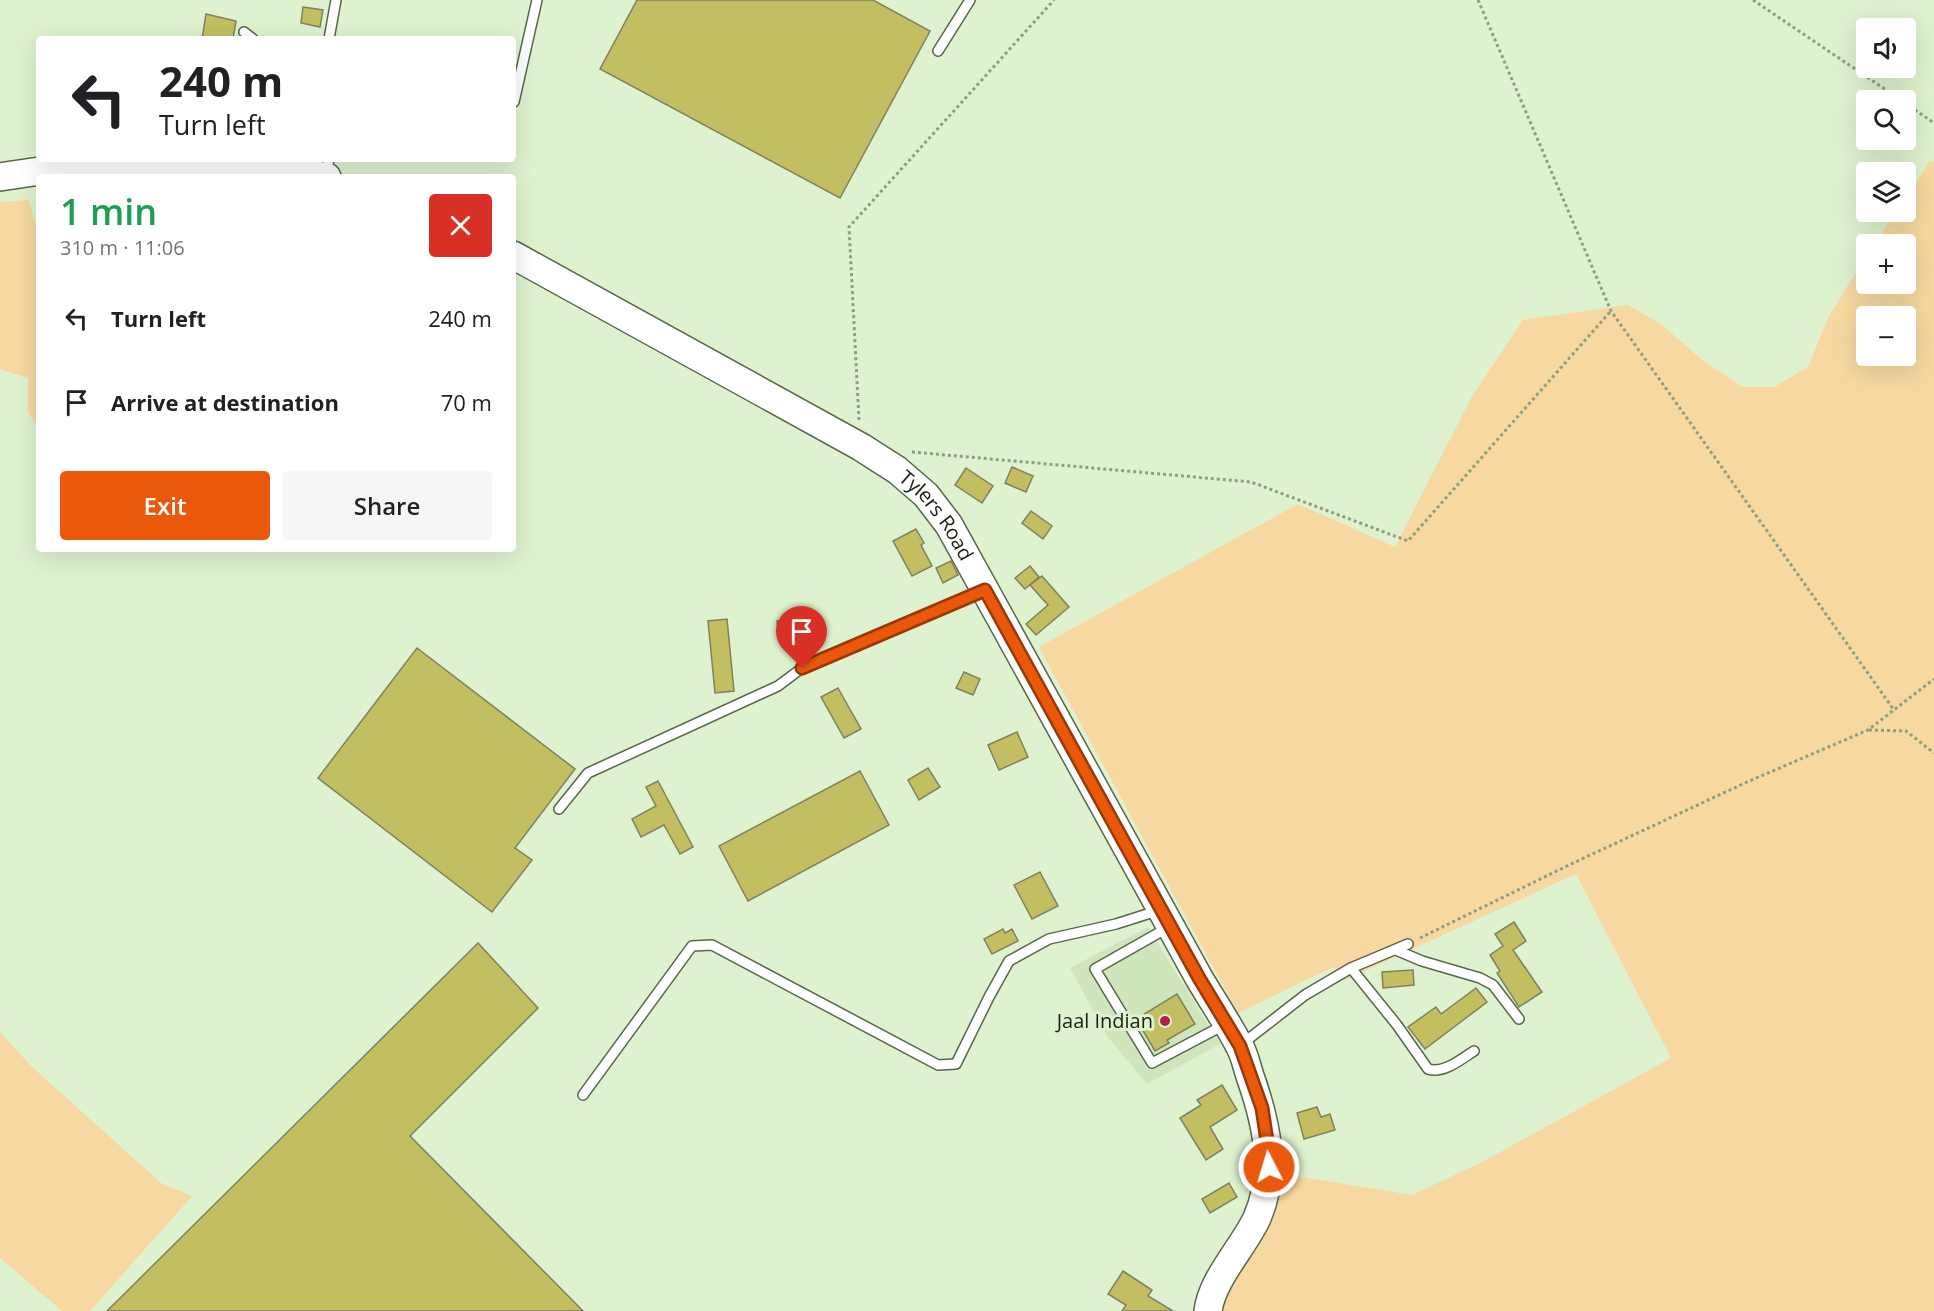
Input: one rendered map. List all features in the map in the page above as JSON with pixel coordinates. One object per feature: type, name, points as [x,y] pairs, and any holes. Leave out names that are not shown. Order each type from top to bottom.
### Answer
[{"type":"street","points":[[0,177],[100,162]]},
{"type":"street","points":[[199,162],[312,169]]},
{"type":"street","name":"Tylers Road","points":[[516,257],[861,447],[897,470],[926,495],[949,525],[1233,1035],[1262,1108],[1269,1154],[1268,1181],[1257,1217],[1243,1244],[1220,1279],[1208,1311]]},
{"type":"lane","points":[[330,36],[336,0]]},
{"type":"lane","points":[[516,93],[537,0]]},
{"type":"lane","points":[[938,51],[970,0]]},
{"type":"lane","points":[[244,32],[249,36]]},
{"type":"lane","points":[[560,809],[588,773],[778,686],[802,668],[985,590]]},
{"type":"lane","points":[[1166,918],[1095,969],[1152,1063],[1233,1035],[1351,968],[1408,945]]},
{"type":"lane","points":[[583,1095],[692,946],[712,945],[938,1065],[956,1064],[1009,961],[1049,939],[1116,924],[1166,918]]},
{"type":"lane","points":[[1396,950],[1486,982],[1499,992],[1519,1019]]},
{"type":"lane","points":[[1351,968],[1397,1025],[1428,1069],[1434,1071],[1443,1069],[1474,1051]]},
{"type":"path","points":[[861,447],[849,227],[1054,0]]},
{"type":"path","points":[[1478,0],[1611,311],[1894,710]]},
{"type":"path","points":[[1753,0],[1886,90]]},
{"type":"path","points":[[1916,111],[1934,123]]},
{"type":"path","points":[[908,452],[1251,482],[1408,541],[1611,311]]},
{"type":"path","points":[[1408,945],[1571,864],[1747,782],[1868,730],[1934,679]]},
{"type":"path","points":[[1868,730],[1906,731],[1934,753]]},
{"type":"shaded area","points":[[1930,161],[1934,161],[1934,1311],[1219,1311],[1289,1175],[1412,1195],[1482,1162],[1671,1058],[1576,874],[1345,980],[1333,967],[1238,1013],[1039,647],[1298,504],[1395,547],[1471,398],[1523,320],[1628,305],[1661,324],[1702,360],[1743,387],[1774,387],[1808,367],[1828,318],[1856,272],[1856,294],[1916,294],[1916,234],[1881,234],[1889,222],[1916,222],[1916,182]]},
{"type":"shaded area","points":[[29,200],[36,227],[36,424],[28,412],[28,378],[0,369],[0,202]]},
{"type":"shaded area","points":[[1148,927],[1220,1044],[1147,1084],[1107,1036],[1070,968]]},
{"type":"shaded area","points":[[0,1032],[31,1066],[161,1183],[192,1196],[90,1311],[62,1311],[0,1258]]},
{"type":"building","points":[[637,0],[873,0],[930,31],[840,198],[600,69]]},
{"type":"building","points":[[303,7],[323,10],[320,27],[301,23]]},
{"type":"building","points":[[206,14],[236,21],[234,36],[202,36]]},
{"type":"building","points":[[1012,467],[1033,476],[1026,492],[1005,483]]},
{"type":"building","points":[[966,468],[993,486],[982,503],[955,485]]},
{"type":"building","points":[[1031,511],[1052,526],[1043,539],[1022,523]]},
{"type":"building","points":[[916,529],[932,566],[912,576],[893,541]]},
{"type":"building","points":[[951,561],[958,575],[943,583],[936,568]]},
{"type":"building","points":[[1030,566],[1039,577],[1025,589],[1015,578]]},
{"type":"building","points":[[1042,576],[1069,607],[1036,635],[1026,624],[1048,605],[1030,585]]},
{"type":"building","points":[[727,619],[734,691],[715,693],[708,621]]},
{"type":"building","points":[[796,619],[798,638],[779,640],[777,621]]},
{"type":"building","points":[[417,648],[575,769],[515,848],[532,860],[492,912],[318,778]]},
{"type":"building","points":[[964,672],[980,679],[973,695],[956,688]]},
{"type":"building","points":[[838,688],[861,729],[844,738],[821,697]]},
{"type":"building","points":[[1017,732],[1028,757],[999,770],[988,745]]},
{"type":"building","points":[[928,768],[940,787],[919,800],[908,780]]},
{"type":"building","points":[[860,771],[889,825],[748,901],[719,846]]},
{"type":"building","points":[[658,781],[693,847],[680,854],[664,825],[641,837],[632,819],[656,806],[646,787]]},
{"type":"building","points":[[1040,872],[1058,906],[1032,919],[1014,885]]},
{"type":"building","points":[[1514,922],[1526,941],[1513,950],[1542,992],[1519,1007],[1497,973],[1500,971],[1490,955],[1503,946],[1495,934]]},
{"type":"building","points":[[1003,929],[1005,933],[1012,929],[1018,941],[992,954],[984,939]]},
{"type":"building","points":[[478,943],[538,1008],[410,1136],[583,1311],[107,1311]]},
{"type":"building","points":[[1413,970],[1414,985],[1383,988],[1382,972]]},
{"type":"building","points":[[1476,988],[1487,1002],[1425,1049],[1408,1027],[1436,1007],[1441,1014]]},
{"type":"building","name":"Jaal Indian","points":[[1177,994],[1195,1024],[1167,1040],[1169,1043],[1155,1051],[1136,1019]]},
{"type":"building","points":[[1222,1085],[1237,1110],[1210,1127],[1223,1149],[1206,1160],[1180,1118],[1201,1105],[1197,1100]]},
{"type":"building","points":[[1317,1107],[1321,1117],[1330,1114],[1335,1130],[1304,1139],[1297,1113]]},
{"type":"building","points":[[1229,1183],[1237,1197],[1210,1213],[1202,1199]]},
{"type":"building","points":[[1123,1271],[1152,1290],[1148,1296],[1173,1311],[1122,1311],[1126,1305],[1108,1294]]},
{"type":"place","name":"Jaal Indian","points":[[1165,1021]]},
{"type":"route","points":[[802,668],[985,590],[1199,978],[1240,1046],[1262,1108],[1269,1167]]}]
